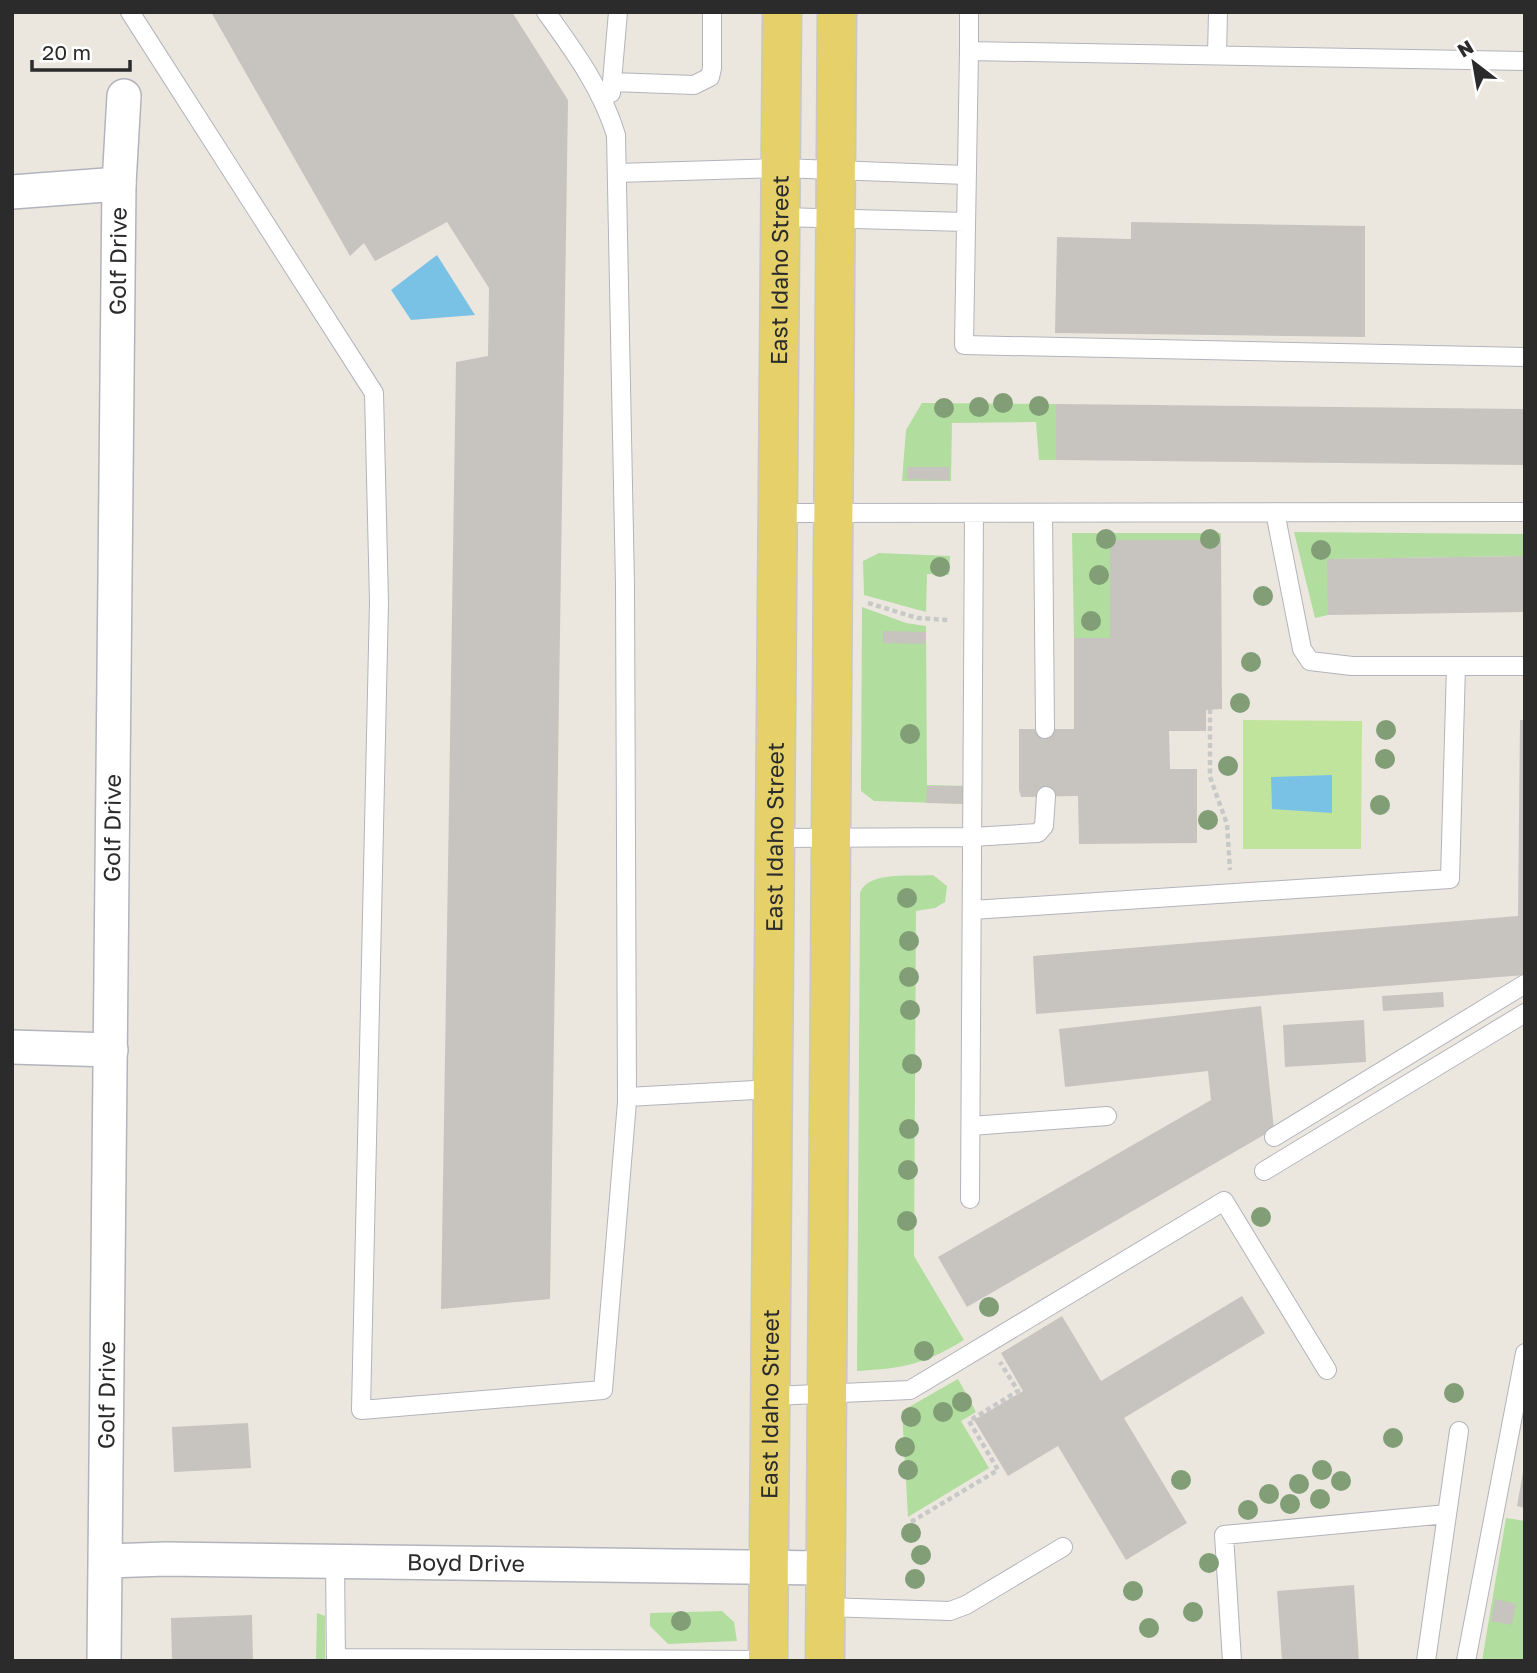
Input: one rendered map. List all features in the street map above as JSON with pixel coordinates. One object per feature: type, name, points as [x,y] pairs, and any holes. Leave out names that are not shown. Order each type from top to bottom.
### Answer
[{"type":"main road","name":"East Idaho Street","points":[[768,1660],[782,12]]},
{"type":"main road","points":[[825,1661],[837,12]]},
{"type":"street","name":"Golf Drive","points":[[104,1661],[119,184],[124,96]]},
{"type":"street","points":[[12,192],[119,184]]},
{"type":"street","points":[[12,1047],[111,1049]]},
{"type":"street","name":"Boyd Drive","points":[[107,1562],[825,1567]]},
{"type":"lane","points":[[130,12],[374,393],[379,602],[361,1410],[603,1391],[627,1097],[625,599],[616,135],[609,111],[586,69],[546,12]]},
{"type":"lane","points":[[609,111],[618,12]]},
{"type":"lane","points":[[612,82],[694,85],[710,77],[712,12]]},
{"type":"lane","points":[[969,12],[964,345],[1525,357]]},
{"type":"lane","points":[[1217,55],[1218,12]]},
{"type":"lane","points":[[969,51],[1525,61]]},
{"type":"lane","points":[[617,173],[781,167],[966,175]]},
{"type":"lane","points":[[781,217],[966,222]]},
{"type":"lane","points":[[1275,512],[1302,649],[1310,661],[1352,666],[1525,666]]},
{"type":"lane","points":[[778,513],[1525,512]]},
{"type":"lane","points":[[970,1199],[974,513]]},
{"type":"lane","points":[[1043,513],[1045,729]]},
{"type":"lane","points":[[972,910],[1450,880],[1456,666]]},
{"type":"lane","points":[[776,838],[972,837],[1038,833],[1044,826],[1046,796]]},
{"type":"lane","points":[[1273,1136],[1525,984]]},
{"type":"lane","points":[[1264,1171],[1525,1013]]},
{"type":"lane","points":[[627,1097],[774,1089]]},
{"type":"lane","points":[[971,1126],[1107,1116]]},
{"type":"lane","points":[[772,1396],[905,1392],[1224,1200],[1327,1370]]},
{"type":"lane","points":[[1466,1661],[1525,1353]]},
{"type":"lane","points":[[1426,1661],[1459,1431]]},
{"type":"lane","points":[[1232,1661],[1224,1535],[1447,1514]]},
{"type":"lane","points":[[825,1607],[950,1611],[966,1605],[1063,1547]]},
{"type":"lane","points":[[335,1562],[336,1659],[768,1660]]},
{"type":"path","points":[[857,600],[917,618],[974,621]]},
{"type":"path","points":[[1210,709],[1210,776],[1227,824],[1231,894]]},
{"type":"path","points":[[911,1522],[998,1470],[968,1420],[1018,1391],[988,1343]]},
{"type":"green space","points":[[922,403],[1056,404],[1056,460],[1039,460],[1036,422],[952,423],[951,481],[902,481],[906,430]]},
{"type":"green space","points":[[1294,532],[1525,534],[1525,556],[1328,559],[1328,615],[1315,618]]},
{"type":"green space","points":[[1072,533],[1221,533],[1221,540],[1110,540],[1110,638],[1074,638]]},
{"type":"green space","points":[[879,553],[950,556],[949,575],[927,574],[926,612],[864,595],[863,561]]},
{"type":"green space","points":[[862,607],[906,623],[926,626],[927,785],[969,786],[969,804],[874,801],[861,791]]},
{"type":"green space","points":[[1243,720],[1362,721],[1361,849],[1243,849]]},
{"type":"green space","points":[[933,875],[947,886],[945,902],[935,908],[916,911],[914,1256],[964,1340],[913,1364],[857,1371],[860,893],[872,881],[881,878]]},
{"type":"green space","points":[[958,1379],[976,1412],[961,1421],[989,1468],[908,1517],[902,1411]]},
{"type":"green space","points":[[1506,1518],[1525,1521],[1525,1660],[1482,1661]]},
{"type":"green space","points":[[722,1611],[734,1622],[737,1641],[668,1644],[650,1626],[650,1613]]},
{"type":"green space","points":[[317,1613],[325,1616],[325,1661],[316,1661]]},
{"type":"water","points":[[437,255],[475,315],[411,320],[391,290]]},
{"type":"water","points":[[1332,775],[1332,813],[1272,809],[1271,777]]},
{"type":"building","points":[[211,12],[512,12],[568,100],[550,1299],[441,1309],[456,362],[488,356],[489,288],[447,222],[375,261],[364,243],[350,256]]},
{"type":"building","points":[[1131,222],[1365,226],[1365,337],[1055,333],[1057,237],[1131,239]]},
{"type":"building","points":[[1056,404],[1525,409],[1525,465],[1056,460]]},
{"type":"building","points":[[907,467],[949,467],[949,480],[907,479]]},
{"type":"building","points":[[1110,540],[1221,540],[1222,709],[1206,710],[1206,731],[1169,731],[1170,769],[1197,769],[1197,843],[1079,844],[1078,796],[1021,797],[1019,729],[1074,729],[1074,638],[1110,638]]},
{"type":"building","points":[[1525,556],[1525,612],[1328,615],[1327,559]]},
{"type":"building","points":[[883,631],[925,632],[925,644],[883,643]]},
{"type":"building","points":[[1520,720],[1525,720],[1525,975],[1036,1014],[1033,956],[1518,916]]},
{"type":"building","points":[[927,786],[969,786],[969,804],[926,803]]},
{"type":"building","points":[[1443,992],[1444,1007],[1383,1011],[1382,996]]},
{"type":"building","points":[[1261,1006],[1274,1129],[967,1307],[938,1257],[1211,1100],[1208,1071],[1065,1087],[1059,1029]]},
{"type":"building","points":[[1364,1020],[1366,1062],[1285,1067],[1283,1025]]},
{"type":"building","points":[[1242,1296],[1265,1333],[1124,1418],[1187,1523],[1126,1560],[1058,1446],[1008,1476],[974,1420],[1023,1391],[1001,1353],[1062,1316],[1101,1381]]},
{"type":"building","points":[[248,1423],[251,1468],[174,1472],[172,1427]]},
{"type":"building","points":[[1525,1472],[1525,1508],[1517,1506]]},
{"type":"building","points":[[1354,1585],[1359,1661],[1282,1661],[1277,1591]]},
{"type":"building","points":[[1495,1599],[1516,1604],[1512,1625],[1491,1621]]},
{"type":"building","points":[[252,1615],[253,1661],[172,1661],[171,1618]]}]
